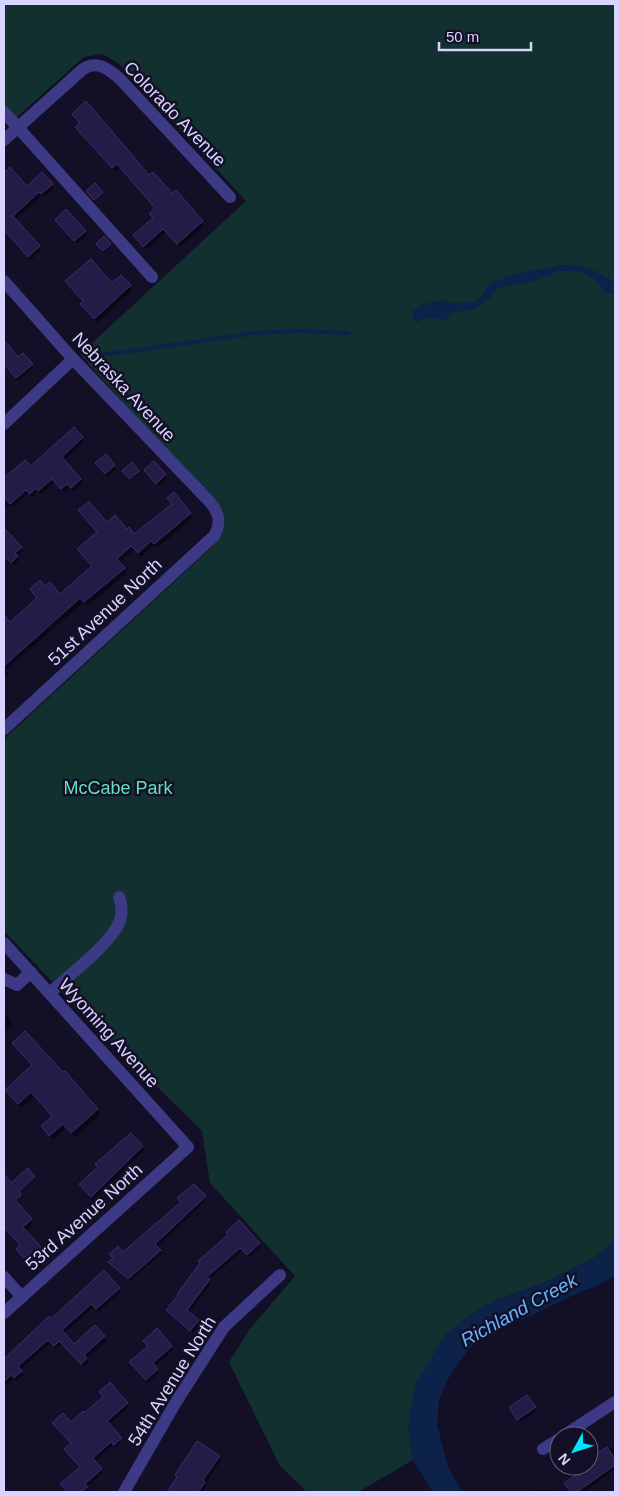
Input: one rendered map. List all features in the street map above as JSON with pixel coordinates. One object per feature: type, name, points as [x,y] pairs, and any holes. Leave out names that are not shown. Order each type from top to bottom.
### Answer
[{"type":"street","name":"Colorado Avenue","points":[[17,127],[76,74],[88,66],[101,66],[120,79],[230,197]]},
{"type":"street","points":[[4,112],[152,277]]},
{"type":"street","points":[[4,140],[17,127]]},
{"type":"street","name":"Nebraska Avenue","points":[[4,282],[73,359],[209,502],[218,516]]},
{"type":"street","points":[[4,424],[73,359]]},
{"type":"street","name":"51st Avenue North","points":[[4,729],[214,536],[218,527],[218,516]]},
{"type":"street","points":[[50,993],[102,945],[117,926],[122,908],[119,897]]},
{"type":"street","name":"Wyoming Avenue","points":[[4,943],[188,1147]]},
{"type":"street","points":[[4,979],[17,985],[31,972]]},
{"type":"street","name":"53rd Avenue North","points":[[4,1313],[188,1147]]},
{"type":"street","name":"54th Avenue North","points":[[124,1492],[190,1380],[224,1327],[280,1275]]},
{"type":"street","points":[[4,1277],[22,1297]]},
{"type":"street","points":[[578,1426],[615,1402]]},
{"type":"street","points":[[542,1450],[549,1445]]},
{"type":"green space","name":"McCabe Park","points":[[4,4],[615,4],[615,1241],[593,1259],[546,1282],[494,1301],[469,1316],[408,1425],[413,1460],[358,1492],[307,1492],[280,1466],[229,1362],[250,1329],[295,1276],[210,1183],[202,1131],[80,1011],[4,931],[4,739],[212,547],[221,535],[225,524],[225,518],[216,500],[138,419],[80,354],[246,201],[129,74],[118,63],[101,54],[84,57],[15,119],[4,106]]},
{"type":"water","points":[[559,265],[582,267],[601,274],[615,283],[615,294],[606,293],[592,277],[582,273],[556,271],[550,277],[498,288],[490,298],[475,309],[453,313],[445,321],[430,317],[415,323],[412,312],[422,305],[441,300],[453,303],[475,302],[492,282]]},
{"type":"water","name":"Richland Creek","points":[[615,1241],[615,1276],[526,1318],[494,1329],[469,1349],[451,1373],[439,1400],[437,1424],[448,1467],[462,1492],[433,1492],[413,1460],[408,1425],[415,1383],[447,1333],[469,1316],[494,1301],[546,1282],[593,1259]]},
{"type":"building","points":[[86,101],[149,175],[153,172],[172,193],[176,190],[203,221],[177,244],[163,229],[143,247],[133,235],[153,218],[149,214],[155,208],[117,164],[112,168],[75,127],[80,123],[72,114]]},
{"type":"building","points":[[10,167],[27,186],[42,172],[53,184],[41,194],[39,192],[13,216],[40,246],[28,257],[4,230],[4,173]]},
{"type":"building","points":[[95,183],[103,192],[94,200],[86,191]]},
{"type":"building","points":[[66,209],[86,231],[74,241],[55,220]]},
{"type":"building","points":[[104,236],[111,244],[103,251],[96,244]]},
{"type":"building","points":[[91,259],[112,283],[121,275],[131,285],[94,319],[80,304],[83,301],[65,281]]},
{"type":"building","points":[[4,340],[18,357],[23,353],[33,364],[16,378],[4,364]]},
{"type":"building","points":[[74,427],[83,437],[62,457],[81,479],[71,488],[67,484],[61,489],[52,479],[38,491],[36,488],[30,494],[26,490],[10,504],[4,497],[4,478],[25,460],[31,466]]},
{"type":"building","points":[[106,454],[115,465],[105,474],[95,463]]},
{"type":"building","points":[[154,461],[166,474],[156,484],[144,470]]},
{"type":"building","points":[[132,462],[139,471],[130,479],[122,471]]},
{"type":"building","points":[[174,492],[191,513],[154,544],[151,541],[138,553],[131,546],[117,559],[125,568],[84,602],[80,598],[4,666],[4,615],[10,622],[37,598],[30,589],[40,580],[45,586],[50,582],[60,594],[92,566],[77,549],[97,532],[78,510],[89,502],[107,522],[115,515],[134,534],[172,504],[167,498]]},
{"type":"building","points":[[4,528],[22,547],[15,553],[18,556],[11,563],[4,555]]},
{"type":"building","points":[[25,1031],[63,1072],[65,1071],[98,1109],[71,1133],[63,1124],[49,1136],[41,1126],[52,1116],[31,1092],[18,1104],[5,1090],[32,1065],[12,1043]]},
{"type":"building","points":[[131,1133],[143,1146],[91,1197],[79,1184],[98,1167],[95,1164]]},
{"type":"building","points":[[28,1168],[35,1177],[19,1191],[21,1195],[15,1200],[32,1219],[23,1227],[47,1254],[37,1263],[29,1254],[24,1258],[16,1249],[20,1245],[4,1227],[4,1174],[11,1183]]},
{"type":"building","points":[[194,1184],[206,1196],[155,1244],[161,1250],[128,1279],[108,1262],[113,1258],[109,1254],[118,1246],[123,1252],[181,1202],[177,1198]]},
{"type":"building","points":[[239,1220],[260,1243],[247,1255],[240,1248],[207,1277],[210,1279],[187,1310],[199,1320],[190,1331],[166,1310],[200,1263],[198,1261],[228,1235],[226,1232]]},
{"type":"building","points":[[104,1270],[120,1288],[96,1309],[91,1304],[62,1330],[74,1344],[95,1325],[105,1336],[84,1355],[87,1358],[81,1364],[59,1341],[54,1346],[48,1340],[18,1366],[22,1371],[14,1378],[11,1375],[4,1382],[4,1359],[49,1316],[51,1319]]},
{"type":"building","points":[[157,1328],[172,1346],[153,1363],[158,1369],[146,1380],[129,1362],[148,1346],[143,1341]]},
{"type":"building","points":[[110,1382],[128,1403],[107,1421],[122,1438],[114,1445],[111,1442],[93,1458],[102,1469],[85,1484],[88,1487],[81,1492],[68,1492],[60,1484],[80,1467],[64,1449],[71,1443],[52,1423],[63,1413],[71,1422],[83,1411],[84,1413],[103,1397],[99,1392]]},
{"type":"building","points":[[527,1395],[536,1407],[517,1420],[509,1407]]},
{"type":"building","points":[[197,1441],[220,1456],[203,1480],[205,1482],[198,1492],[167,1492],[177,1477],[175,1475]]},
{"type":"building","points":[[607,1447],[615,1459],[615,1465],[577,1492],[571,1492],[564,1483],[575,1476],[599,1476],[599,1452]]},
{"type":"waterway","points":[[97,355],[255,333],[299,331],[349,333]]}]
